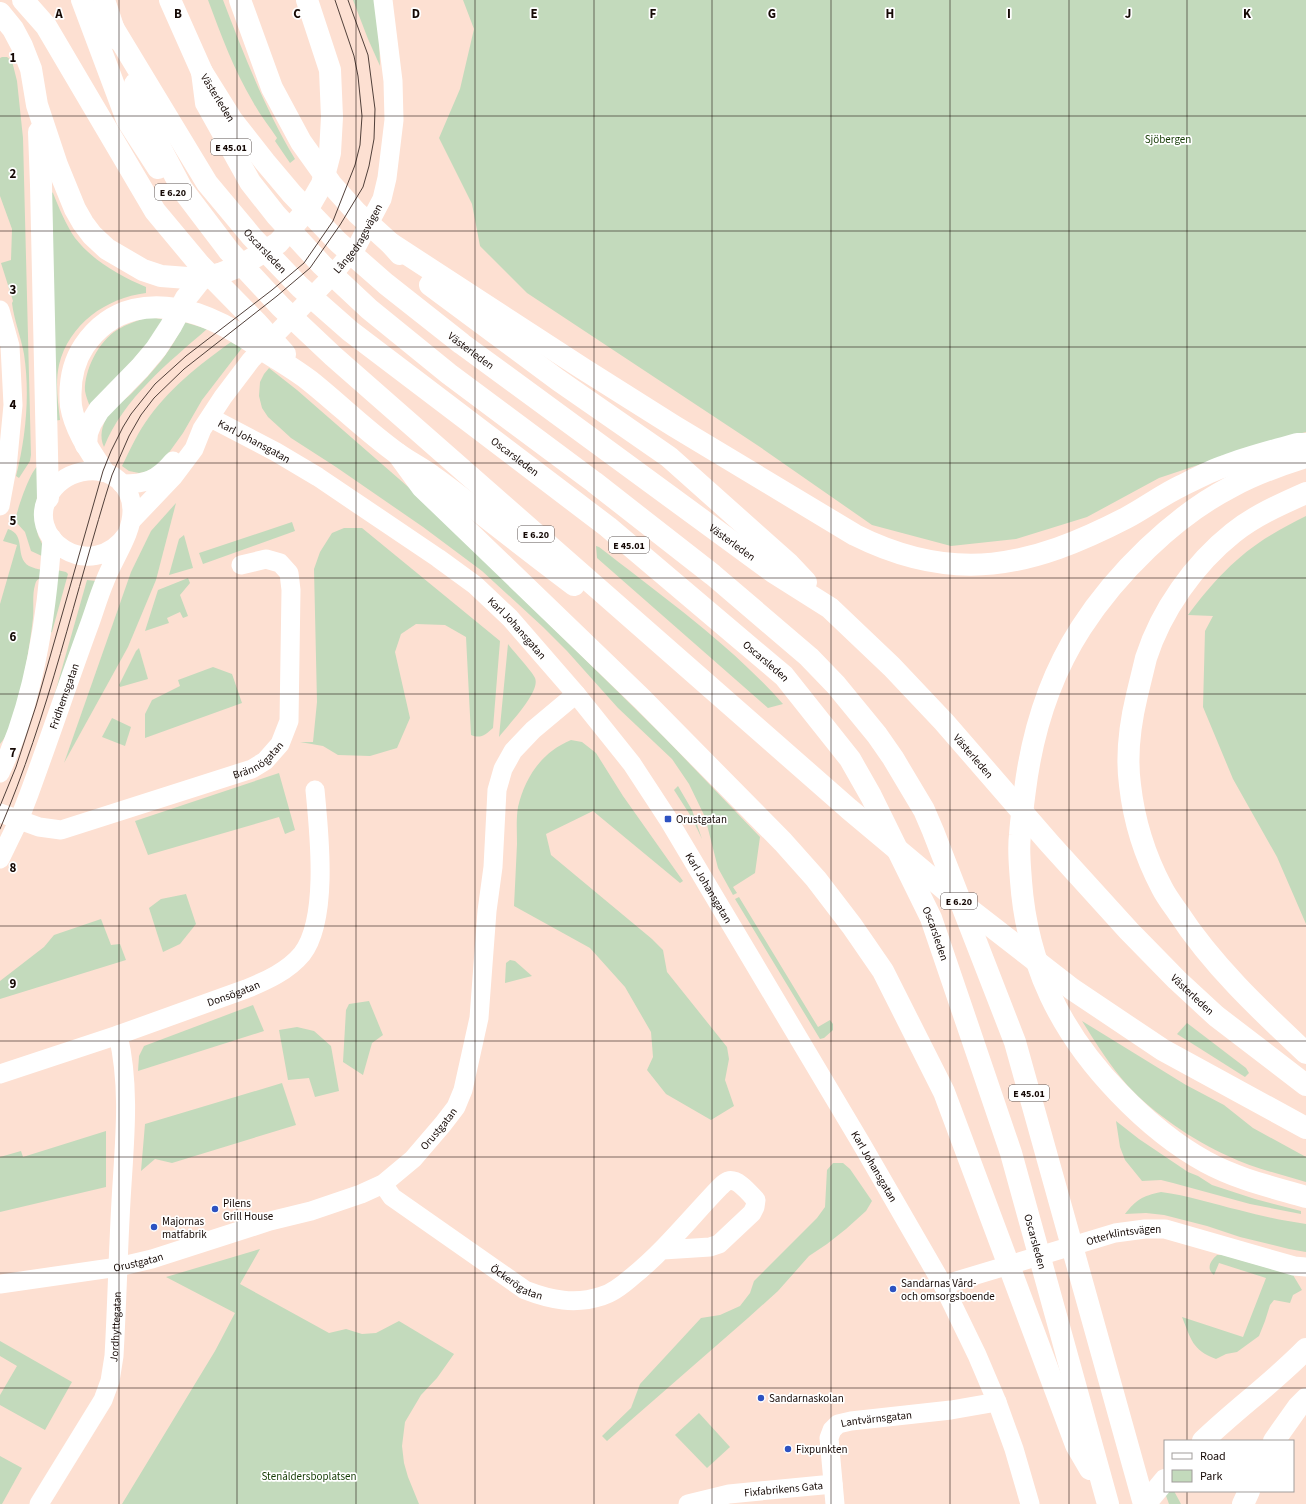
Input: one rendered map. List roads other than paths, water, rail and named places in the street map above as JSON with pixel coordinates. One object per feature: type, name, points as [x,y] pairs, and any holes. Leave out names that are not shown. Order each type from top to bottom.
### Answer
[{"type":"highway","points":[[24,0],[46,26],[155,211],[200,272],[256,322],[309,380]]},
{"type":"highway","name":"E 6.20","points":[[82,0],[127,120],[194,225],[229,252]]},
{"type":"highway","name":"E 6.20","points":[[104,0],[112,26],[161,149],[182,189],[229,252],[281,307],[333,356],[849,809],[960,902],[1072,989],[1163,1050],[1306,1128]]},
{"type":"highway","name":"Västerleden","points":[[170,0],[202,72],[232,120],[292,194],[338,242],[386,284],[462,344],[773,572],[830,608],[892,667],[944,722],[1050,844],[1129,931],[1177,980],[1216,1016],[1306,1085]]},
{"type":"highway","points":[[240,0],[272,88],[301,142],[331,184],[351,207],[390,243],[422,279],[558,380],[669,457],[789,564],[830,608]]},
{"type":"highway","points":[[0,13],[12,28],[22,46],[31,69],[38,105],[58,165],[82,223],[92,235],[108,249],[143,270],[161,276],[200,272],[222,273],[240,266],[278,243],[307,210],[322,184],[331,146],[332,117],[330,70],[307,0]]},
{"type":"highway","name":"Oscarsleden","points":[[112,26],[207,183],[252,237],[300,287],[350,331],[608,527],[784,676],[850,759],[871,796],[931,918],[1011,1153],[1107,1500]]},
{"type":"highway","name":"E 45.01","points":[[202,72],[206,103],[250,182],[276,215],[322,265],[368,309],[449,374],[594,482],[713,575],[780,631],[809,657],[836,685],[877,735],[893,758],[921,804],[933,831],[1015,1042],[1145,1504]]},
{"type":"highway","points":[[38,105],[48,498]]},
{"type":"highway","points":[[390,243],[674,426],[855,535],[877,546],[926,561],[947,564],[992,565],[1045,554],[1126,518],[1179,487],[1224,466],[1297,444],[1306,444]]},
{"type":"highway","points":[[86,445],[87,433],[91,422],[99,410],[140,368],[156,348],[171,326],[200,272]]},
{"type":"highway","points":[[103,471],[86,445],[76,422],[72,406],[71,375],[74,364],[81,350],[96,330],[107,320],[128,311],[161,307],[182,310],[212,321],[246,338],[309,380],[398,454],[432,476],[738,712]]},
{"type":"highway","points":[[398,454],[422,487],[642,699],[783,842],[816,879],[883,971],[944,1092],[1076,1445],[1107,1500]]},
{"type":"highway","points":[[1306,457],[1256,475],[1230,487],[1202,504],[1164,533],[1143,553],[1094,608],[1064,658],[1049,692],[1037,726],[1028,767],[1019,836],[1022,900],[1031,944],[1043,981],[1051,1000],[1074,1039],[1102,1075],[1130,1105],[1168,1137],[1206,1162],[1250,1181],[1306,1197]]},
{"type":"highway","points":[[1306,493],[1266,512],[1233,533],[1201,564],[1174,598],[1160,624],[1146,657],[1131,723],[1129,757],[1130,784],[1139,834],[1149,862],[1162,889],[1191,933],[1223,972],[1306,1053]]},
{"type":"highway","points":[[1204,1440],[1273,1381],[1306,1349]]},
{"type":"highway","points":[[1275,1440],[1298,1407],[1306,1399]]},
{"type":"highway","points":[[1145,1504],[1164,1481]]},
{"type":"highway","points":[[1243,1504],[1249,1492]]},
{"type":"street","name":"Långedragsvägen","points":[[130,527],[173,477],[194,449],[206,424],[223,397],[251,360],[328,280],[357,246],[382,200],[387,178],[394,120],[393,81],[383,0]]},
{"type":"street","points":[[0,310],[10,346],[13,405],[7,468],[0,506]]},
{"type":"street","name":"Långedragsvägen","points":[[122,484],[145,482],[158,476],[164,471],[184,446],[206,424]]},
{"type":"street","name":"Karl Johansgatan","points":[[206,424],[276,452],[318,477],[438,558],[475,585],[510,618],[576,694],[632,764],[668,819],[861,1143],[943,1285],[980,1362],[997,1402],[1014,1449],[1030,1504]]},
{"type":"street","points":[[103,471],[94,470],[72,474],[57,485],[48,498],[44,516],[48,532],[63,549],[78,555],[94,556],[105,553],[114,548],[130,527]]},
{"type":"street","name":"Fridhemsgatan","points":[[0,859],[18,820],[45,749],[105,580],[130,527],[132,503],[128,492],[112,475],[103,471]]},
{"type":"street","points":[[1,769],[19,725],[38,649],[47,592],[52,538]]},
{"type":"street","name":"Brännögatan","points":[[0,813],[39,827],[61,830],[252,769],[265,761],[280,744],[289,721],[291,590],[289,573],[280,563],[266,559],[241,565]]},
{"type":"street","name":"Orustgatan","points":[[0,1284],[118,1267],[152,1259],[270,1221],[311,1211],[361,1194],[383,1184],[413,1159],[456,1107],[463,1090],[479,1018],[493,867],[497,790],[503,769],[513,751],[533,730],[576,694]]},
{"type":"street","name":"Donsögatan","points":[[0,1074],[118,1035],[264,982],[293,963],[311,939],[317,918],[319,854],[315,790]]},
{"type":"street","name":"Jordhyttegatan","points":[[39,1504],[103,1400],[110,1381],[114,1356],[126,1097],[123,1056],[118,1035]]},
{"type":"street","name":"Öckerögatan","points":[[383,1184],[392,1196],[409,1209],[525,1290],[543,1297],[567,1302],[604,1296],[621,1286],[663,1250],[715,1192],[727,1181],[732,1181],[741,1185],[756,1200],[752,1213],[718,1244],[710,1247],[663,1250]]},
{"type":"street","name":"Otterklintsvägen","points":[[943,1285],[1115,1234],[1144,1229],[1165,1229],[1294,1266],[1306,1267]]},
{"type":"street","name":"Lantvärnsgatan","points":[[835,1504],[829,1438],[832,1430],[838,1424],[857,1420],[950,1410],[997,1402]]},
{"type":"street","name":"Fixfabrikens Gata","points":[[688,1504],[729,1494],[833,1484]]},
{"type":"tram line","points":[[0,806],[16,767],[36,706],[103,471],[123,427],[131,414],[155,384],[186,356],[272,290],[304,263],[333,221],[355,165],[360,145],[362,116],[358,76],[354,56],[335,0]]},
{"type":"tram line","points":[[0,829],[33,742],[112,475],[129,436],[141,415],[154,398],[184,369],[277,296],[310,268],[340,225],[363,187],[374,139],[375,109],[368,55],[348,0]]},
{"type":"place","name":"Orustgatan","points":[[668,819]]},
{"type":"place","name":"Pilens Grill House","points":[[215,1209]]},
{"type":"place","name":"Majornas matfabrik","points":[[154,1227]]},
{"type":"place","name":"Sandarnas Vård- och omsorgsboende","points":[[893,1289]]},
{"type":"place","name":"Sandarnaskolan","points":[[761,1398]]},
{"type":"place","name":"Fixpunkten","points":[[788,1449]]},
{"type":"park label","name":"Sjöbergen","points":[[1168,139]]},
{"type":"park label","name":"Stenåldersboplatsen","points":[[309,1476]]}]
